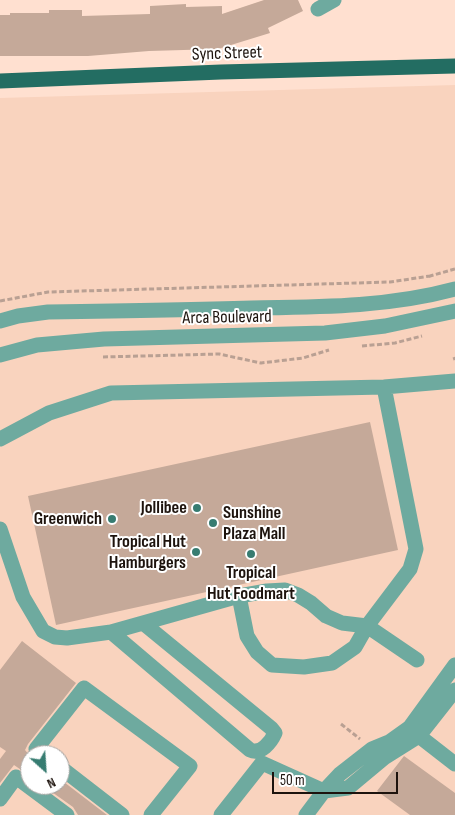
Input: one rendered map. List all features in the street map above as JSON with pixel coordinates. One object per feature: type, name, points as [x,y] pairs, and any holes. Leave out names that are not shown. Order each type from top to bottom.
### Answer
[{"type":"main road","name":"Sync Street","points":[[0,81],[221,72],[455,66]]},
{"type":"street","points":[[318,9],[334,0]]},
{"type":"street","name":"Arca Boulevard","points":[[0,321],[18,316],[48,312],[373,304],[437,294],[455,289]]},
{"type":"street","name":"Arca Boulevard","points":[[0,355],[37,345],[104,339],[325,333],[385,326],[455,311]]},
{"type":"street","points":[[0,439],[49,413],[112,393],[384,387],[455,381]]},
{"type":"street","points":[[239,596],[247,636],[257,652],[272,665],[304,667],[332,663],[354,647],[367,626],[410,570],[416,549],[384,387]]},
{"type":"street","points":[[0,529],[23,597],[43,631],[55,637],[67,638],[111,632],[239,596],[285,590],[311,603],[326,616],[342,623],[367,626],[417,660]]},
{"type":"street","points":[[111,632],[250,750],[259,752],[272,739],[274,733],[271,728],[143,623]]},
{"type":"street","points":[[306,815],[340,774],[372,749],[389,742],[410,727],[455,665]]},
{"type":"street","points":[[39,745],[84,688],[190,766],[151,815]]},
{"type":"street","points":[[221,815],[262,763],[324,791],[348,788],[384,758],[419,736],[455,690]]},
{"type":"street","points":[[419,736],[455,764]]},
{"type":"street","points":[[70,775],[122,815]]},
{"type":"street","points":[[0,799],[16,777],[67,815]]},
{"type":"path","points":[[0,301],[48,292],[390,282],[430,276]]},
{"type":"path","points":[[358,347],[395,343],[431,334]]},
{"type":"path","points":[[96,357],[219,354],[261,363],[303,358],[331,349]]},
{"type":"shaded area","points":[[455,85],[455,815],[0,815],[0,98]]},
{"type":"building","points":[[264,0],[298,0],[303,11],[268,28],[270,33],[218,49],[149,51],[88,56],[0,56],[0,15],[10,15],[10,13],[49,13],[49,10],[82,10],[82,16],[150,14],[150,6],[186,4],[186,7],[222,6],[222,14]]},
{"type":"building","name":"Sunshine Plaza Mall","points":[[370,422],[398,550],[56,625],[28,496]]},
{"type":"building","points":[[22,641],[76,683],[28,745],[20,745],[20,769],[14,765],[0,783],[0,759],[6,751],[0,747],[0,670]]},
{"type":"building","points":[[404,756],[455,793],[455,815],[410,815],[377,791]]},
{"type":"building","points":[[70,787],[107,815],[78,815],[73,807],[56,795],[70,795]]},
{"type":"place","name":"Jollibee","points":[[197,508]]},
{"type":"place","name":"Greenwich","points":[[112,519]]},
{"type":"place","name":"Sunshine Plaza Mall","points":[[213,523]]},
{"type":"place","name":"Tropical Hut Hamburgers","points":[[196,552]]},
{"type":"place","name":"Tropical Hut Foodmart","points":[[251,554]]}]
